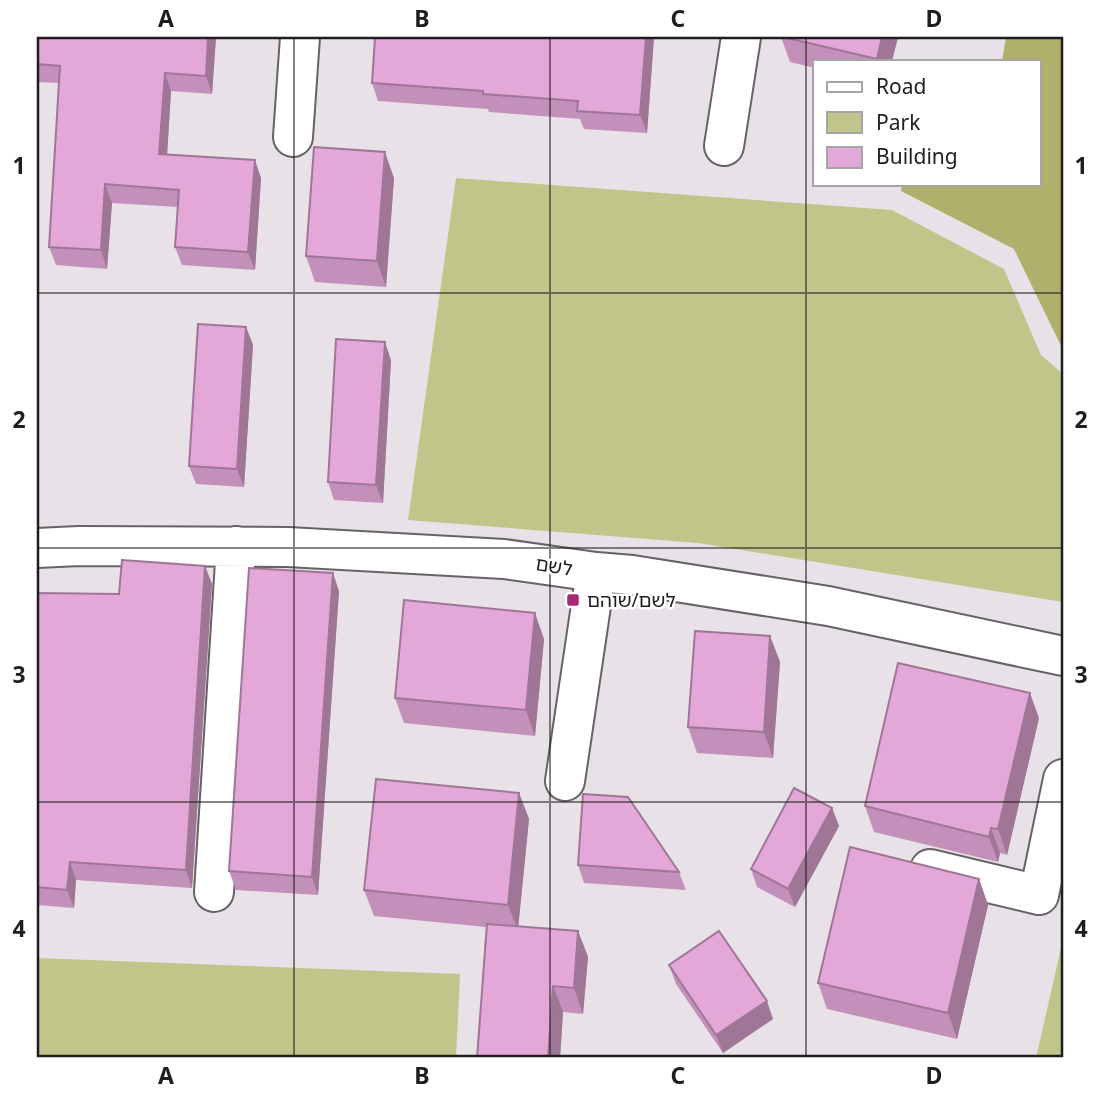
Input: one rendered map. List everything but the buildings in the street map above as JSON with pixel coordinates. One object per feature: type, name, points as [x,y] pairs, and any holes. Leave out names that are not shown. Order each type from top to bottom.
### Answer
[{"type":"street","points":[[293,137],[300,37]]},
{"type":"street","points":[[724,146],[741,37]]},
{"type":"street","points":[[214,892],[236,546]]},
{"type":"street","name":"לשם","points":[[37,548],[288,547],[504,559],[632,575],[828,606],[1063,656]]},
{"type":"street","points":[[565,780],[596,572]]},
{"type":"street","points":[[896,860],[1039,895],[1063,779]]},
{"type":"green space","points":[[1006,37],[1063,37],[1063,350],[1014,249],[901,191],[902,186],[1040,186],[1040,60],[1002,60]]},
{"type":"green space","points":[[456,178],[892,210],[1004,269],[1041,355],[1063,374],[1063,602],[698,543],[408,520]]},
{"type":"green space","points":[[1063,939],[1063,1058],[1036,1058]]},
{"type":"green space","points":[[37,958],[460,974],[456,1058],[37,1058]]},
{"type":"place","name":"לשם/שוהם","points":[[573,600]]}]
